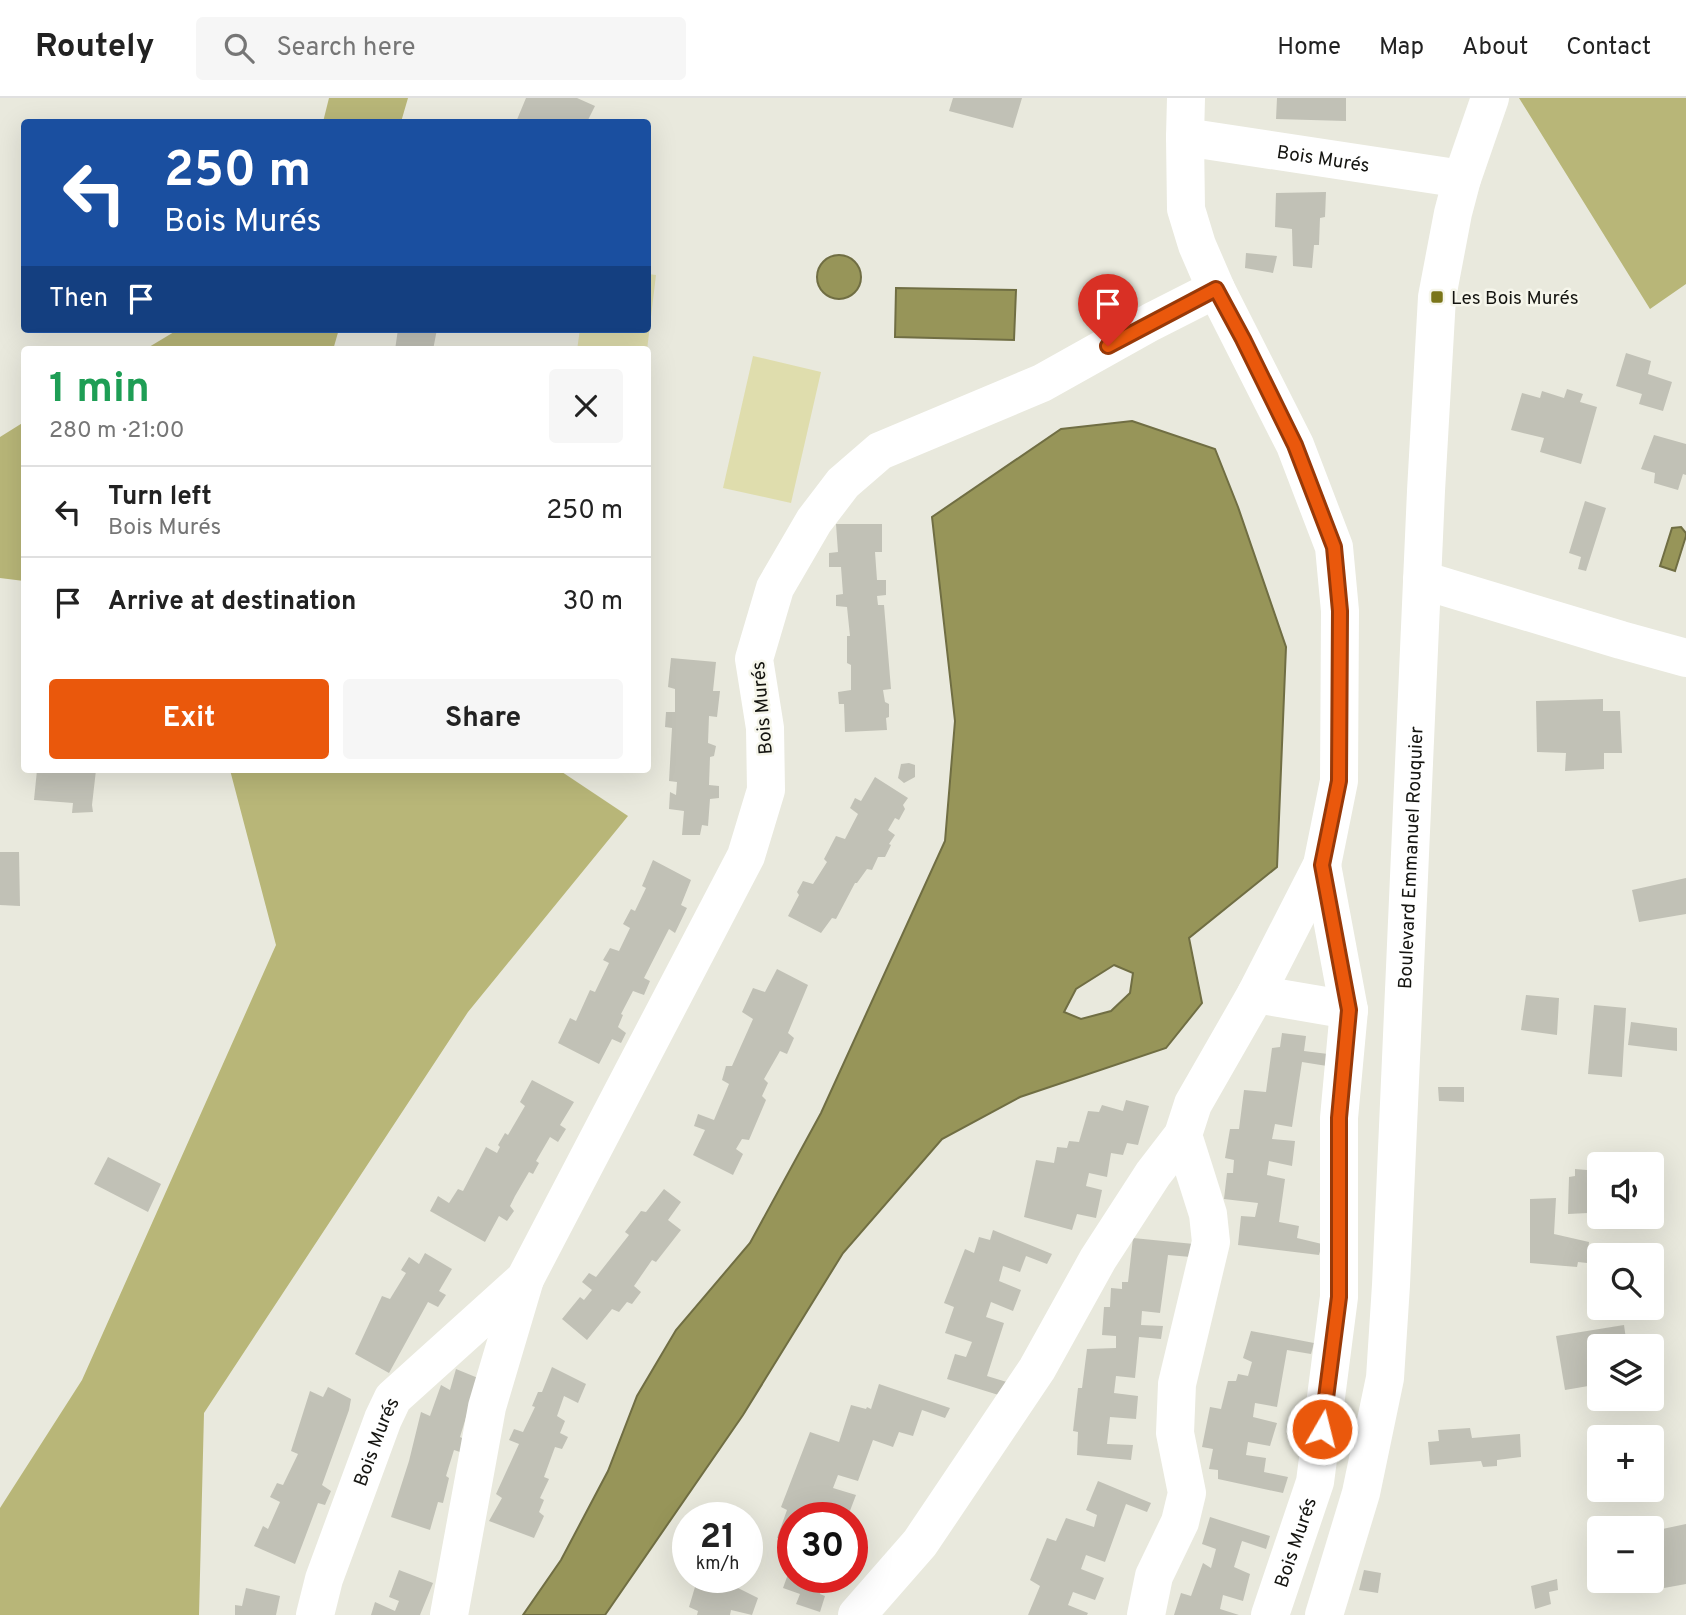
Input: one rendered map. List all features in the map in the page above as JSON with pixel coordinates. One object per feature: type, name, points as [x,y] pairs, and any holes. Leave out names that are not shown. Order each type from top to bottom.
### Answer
[{"type":"street","name":"Bois Murés","points":[[857,1615],[920,1543],[1037,1369],[1098,1259],[1153,1174],[1183,1135],[1193,1104],[1256,994],[1322,865],[1339,781],[1340,611],[1334,547],[1295,445],[1216,289],[1197,245],[1186,209],[1186,98]]},
{"type":"street","name":"Boulevard Emmanuel Rouquier","points":[[1324,1615],[1361,1493],[1385,1378],[1437,297],[1462,179],[1490,98]]},
{"type":"street","name":"Bois Murés","points":[[1185,137],[1462,179]]},
{"type":"street","name":"Bois Murés","points":[[449,1615],[487,1407],[525,1279],[746,856],[766,790],[765,728],[754,659],[775,587],[814,521],[843,483],[880,452],[1042,383],[1216,289]]},
{"type":"street","points":[[1422,580],[1686,658]]},
{"type":"street","name":"Bois Murés","points":[[1269,1615],[1315,1482],[1339,1297],[1339,1118],[1349,1010],[1322,865]]},
{"type":"street","points":[[1256,994],[1349,1010]]},
{"type":"street","points":[[1146,1615],[1154,1576],[1180,1522],[1187,1493],[1175,1433],[1177,1384],[1211,1242],[1208,1214],[1183,1135]]},
{"type":"street","name":"Bois Murés","points":[[315,1615],[324,1579],[393,1398],[525,1279]]},
{"type":"shaded area","points":[[329,98],[408,98],[402,119],[324,119]]},
{"type":"shaded area","points":[[1519,98],[1686,98],[1686,284],[1650,309]]},
{"type":"shaded area","points":[[839,255],[848,256],[855,261],[860,268],[860,286],[855,293],[848,298],[839,299],[830,298],[823,293],[818,286],[817,277],[818,268],[823,261],[830,256]]},
{"type":"shaded area","points":[[651,274],[656,275],[651,317]]},
{"type":"shaded area","points":[[896,288],[1016,290],[1014,340],[895,337]]},
{"type":"shaded area","points":[[172,333],[338,333],[334,346],[151,346]]},
{"type":"shaded area","points":[[579,333],[649,333],[647,346],[578,346]]},
{"type":"shaded area","points":[[753,356],[821,372],[791,503],[723,488]]},
{"type":"shaded area","points":[[1132,421],[1215,449],[1286,647],[1277,867],[1189,938],[1202,1003],[1166,1048],[1020,1097],[942,1139],[843,1253],[743,1415],[683,1502],[672,1502],[672,1518],[605,1615],[523,1615],[561,1560],[608,1471],[637,1396],[676,1330],[750,1243],[821,1113],[945,841],[955,721],[932,517],[1061,429]],"holes":[[[1114,965],[1133,973],[1130,993],[1111,1011],[1081,1019],[1064,1012],[1076,989]]]},
{"type":"shaded area","points":[[21,424],[21,581],[0,578],[0,437]]},
{"type":"shaded area","points":[[1681,527],[1686,536],[1675,571],[1660,566],[1672,528]]},
{"type":"shaded area","points":[[231,773],[564,773],[628,816],[468,1012],[204,1413],[199,1615],[0,1615],[0,1508],[82,1380],[276,945]]},
{"type":"building","points":[[526,98],[577,98],[595,106],[588,119],[517,119]]},
{"type":"building","points":[[953,98],[1022,98],[1013,128],[949,111]]},
{"type":"building","points":[[1277,98],[1346,98],[1346,121],[1276,119]]},
{"type":"building","points":[[1326,192],[1325,217],[1320,218],[1319,245],[1314,245],[1312,268],[1293,266],[1292,229],[1275,227],[1276,193]]},
{"type":"building","points":[[1246,253],[1277,256],[1273,273],[1245,268]]},
{"type":"building","points":[[397,333],[436,333],[434,346],[396,346]]},
{"type":"building","points":[[1626,353],[1651,361],[1648,374],[1672,382],[1663,411],[1639,404],[1642,394],[1616,386]]},
{"type":"building","points":[[1567,389],[1583,394],[1580,402],[1597,407],[1581,464],[1540,452],[1544,438],[1511,430],[1522,393],[1540,398],[1542,391],[1564,398]]},
{"type":"building","points":[[1654,435],[1686,444],[1686,475],[1683,474],[1678,490],[1654,483],[1655,473],[1641,469]]},
{"type":"building","points":[[1585,501],[1606,508],[1586,571],[1578,569],[1581,557],[1569,553]]},
{"type":"building","points":[[836,524],[882,524],[882,552],[875,552],[877,580],[886,580],[886,595],[877,596],[878,605],[884,605],[891,689],[883,690],[885,702],[889,704],[887,730],[845,732],[844,704],[839,704],[838,692],[851,690],[851,665],[847,663],[847,636],[850,636],[847,607],[836,606],[836,595],[843,594],[841,567],[829,567],[829,553],[838,552]]},
{"type":"building","points":[[671,658],[716,662],[713,691],[720,691],[717,717],[709,716],[708,743],[716,746],[714,756],[710,757],[709,785],[719,786],[719,798],[710,799],[708,826],[702,825],[700,835],[682,835],[684,811],[669,809],[670,792],[676,795],[677,782],[669,781],[672,728],[665,727],[666,712],[675,712],[675,689],[668,687]]},
{"type":"building","points":[[1603,699],[1603,711],[1620,711],[1622,753],[1604,753],[1604,769],[1565,771],[1566,753],[1537,752],[1536,701]]},
{"type":"building","points":[[901,764],[915,765],[915,777],[904,783],[898,778]]},
{"type":"building","points":[[37,773],[96,773],[93,812],[72,813],[73,803],[34,800]]},
{"type":"building","points":[[875,777],[908,798],[903,805],[905,809],[899,820],[895,818],[888,830],[895,835],[885,857],[878,857],[872,870],[867,869],[855,883],[836,919],[832,918],[821,933],[788,916],[803,881],[813,884],[827,862],[824,859],[836,836],[845,839],[858,814],[850,808],[855,798],[861,801]]},
{"type":"building","points":[[0,852],[19,852],[20,906],[0,905]]},
{"type":"building","points":[[653,860],[691,880],[681,905],[687,908],[675,933],[669,929],[644,978],[650,981],[644,995],[633,991],[621,1014],[623,1015],[618,1027],[626,1033],[621,1043],[612,1039],[599,1064],[558,1043],[570,1018],[576,1021],[590,990],[595,992],[609,963],[603,960],[610,948],[619,951],[630,928],[623,924],[631,909],[635,911],[646,888],[642,886]]},
{"type":"building","points":[[1686,878],[1686,914],[1639,922],[1632,890]]},
{"type":"building","points":[[777,969],[808,985],[788,1033],[794,1038],[787,1054],[780,1051],[764,1079],[768,1083],[762,1096],[766,1100],[749,1140],[742,1139],[736,1149],[743,1154],[733,1175],[693,1155],[705,1130],[694,1126],[698,1114],[714,1120],[729,1084],[722,1080],[726,1066],[732,1066],[753,1019],[742,1012],[753,988],[765,992]]},
{"type":"building","points":[[1526,995],[1559,998],[1557,1035],[1521,1030]]},
{"type":"building","points":[[1594,1005],[1626,1008],[1622,1077],[1588,1074]]},
{"type":"building","points":[[1631,1022],[1677,1028],[1677,1051],[1628,1045]]},
{"type":"building","points":[[1282,1033],[1306,1036],[1304,1051],[1328,1054],[1327,1066],[1302,1062],[1292,1127],[1275,1124],[1272,1139],[1295,1141],[1292,1166],[1269,1161],[1267,1175],[1285,1179],[1279,1222],[1299,1226],[1297,1238],[1322,1244],[1319,1255],[1238,1245],[1241,1216],[1255,1217],[1258,1203],[1224,1199],[1227,1173],[1233,1173],[1234,1160],[1225,1158],[1230,1129],[1239,1129],[1244,1090],[1266,1092],[1272,1048],[1280,1047]]},
{"type":"building","points":[[532,1080],[574,1102],[560,1125],[566,1129],[558,1142],[550,1137],[536,1161],[539,1163],[533,1174],[529,1172],[510,1206],[514,1211],[507,1221],[499,1216],[485,1242],[430,1211],[438,1196],[449,1203],[458,1189],[463,1191],[486,1147],[497,1153],[505,1133],[508,1135],[525,1106],[520,1102]]},
{"type":"building","points":[[1438,1087],[1464,1087],[1464,1102],[1439,1101]]},
{"type":"building","points":[[1126,1100],[1149,1106],[1138,1145],[1127,1143],[1123,1155],[1111,1153],[1107,1177],[1089,1173],[1086,1186],[1102,1190],[1096,1218],[1077,1214],[1072,1230],[1024,1217],[1036,1160],[1054,1163],[1057,1147],[1067,1148],[1069,1141],[1079,1142],[1088,1111],[1099,1112],[1102,1105],[1123,1111]]},
{"type":"building","points":[[108,1157],[161,1184],[148,1212],[94,1184]]},
{"type":"building","points":[[1575,1169],[1587,1170],[1587,1213],[1568,1214],[1569,1177],[1575,1176]]},
{"type":"building","points":[[664,1189],[681,1202],[668,1220],[681,1230],[656,1262],[652,1260],[634,1286],[641,1292],[632,1304],[627,1302],[619,1312],[612,1309],[587,1340],[562,1319],[580,1297],[584,1300],[592,1290],[582,1282],[589,1273],[596,1277],[629,1235],[625,1232],[641,1211],[646,1212]]},
{"type":"building","points":[[1556,1198],[1554,1234],[1589,1242],[1587,1263],[1578,1262],[1577,1267],[1530,1263],[1530,1199]]},
{"type":"building","points":[[993,1230],[1052,1254],[1047,1264],[1026,1256],[1020,1272],[1003,1266],[999,1281],[1021,1290],[1013,1311],[991,1302],[986,1317],[1004,1323],[987,1376],[1010,1383],[1005,1397],[947,1379],[955,1354],[966,1357],[972,1342],[945,1333],[954,1307],[944,1303],[965,1249],[974,1253],[979,1237],[990,1240]]},
{"type":"building","points":[[1133,1238],[1194,1244],[1191,1257],[1168,1255],[1160,1313],[1142,1311],[1141,1325],[1163,1326],[1161,1339],[1139,1337],[1135,1378],[1116,1376],[1114,1393],[1138,1396],[1136,1419],[1110,1417],[1107,1444],[1133,1445],[1131,1460],[1077,1455],[1078,1432],[1073,1431],[1078,1388],[1082,1388],[1087,1349],[1116,1348],[1116,1336],[1102,1335],[1104,1307],[1110,1307],[1111,1288],[1122,1289],[1122,1282],[1128,1282]]},
{"type":"building","points":[[425,1253],[452,1269],[439,1291],[446,1295],[438,1307],[428,1302],[389,1373],[355,1354],[382,1296],[390,1299],[406,1273],[401,1270],[409,1257],[419,1264]]},
{"type":"building","points":[[1624,1325],[1625,1334],[1587,1334],[1587,1386],[1565,1390],[1556,1336]]},
{"type":"building","points":[[1251,1331],[1314,1343],[1311,1354],[1287,1350],[1277,1407],[1255,1403],[1253,1417],[1277,1423],[1270,1446],[1248,1442],[1246,1455],[1266,1458],[1264,1472],[1288,1477],[1283,1493],[1218,1479],[1218,1470],[1209,1469],[1213,1449],[1202,1447],[1210,1407],[1221,1409],[1228,1381],[1236,1381],[1238,1374],[1248,1376],[1252,1362],[1243,1358]]},
{"type":"building","points":[[552,1367],[586,1384],[578,1403],[564,1396],[557,1416],[565,1421],[560,1433],[568,1437],[562,1449],[555,1447],[544,1477],[549,1479],[540,1498],[544,1500],[539,1512],[544,1516],[534,1538],[489,1521],[502,1498],[496,1494],[519,1444],[509,1440],[514,1429],[523,1432],[535,1407],[532,1406],[538,1392],[542,1392]]},
{"type":"building","points":[[456,1369],[478,1378],[460,1437],[468,1441],[463,1453],[454,1450],[446,1476],[449,1478],[443,1503],[438,1502],[430,1530],[391,1517],[421,1412],[430,1416],[441,1385],[450,1390]]},
{"type":"building","points":[[879,1384],[950,1408],[945,1418],[922,1410],[913,1436],[899,1432],[893,1447],[873,1440],[858,1481],[838,1475],[833,1488],[856,1495],[853,1502],[783,1502],[810,1432],[839,1442],[851,1405],[871,1409]]},
{"type":"building","points":[[328,1387],[351,1399],[349,1410],[322,1485],[331,1491],[325,1505],[318,1503],[295,1564],[254,1546],[263,1526],[268,1529],[280,1502],[270,1497],[277,1483],[283,1485],[298,1454],[291,1451],[310,1391],[323,1397]]},
{"type":"building","points":[[1470,1428],[1472,1438],[1520,1434],[1521,1457],[1497,1460],[1497,1466],[1483,1467],[1481,1461],[1430,1465],[1428,1442],[1439,1441],[1438,1430]]},
{"type":"building","points":[[1098,1481],[1151,1503],[1147,1512],[1126,1504],[1105,1562],[1086,1555],[1081,1569],[1104,1578],[1095,1600],[1073,1592],[1068,1605],[1088,1613],[1087,1615],[1028,1615],[1040,1586],[1030,1580],[1047,1538],[1056,1541],[1066,1518],[1094,1527],[1097,1515],[1086,1510]]},
{"type":"building","points":[[1210,1517],[1270,1536],[1266,1549],[1242,1541],[1234,1567],[1250,1574],[1243,1601],[1223,1595],[1220,1609],[1239,1615],[1174,1615],[1181,1593],[1191,1596],[1203,1563],[1211,1568],[1216,1549],[1202,1544]]},
{"type":"building","points":[[1686,1524],[1686,1584],[1664,1588],[1664,1529]]},
{"type":"building","points":[[399,1570],[433,1583],[420,1615],[371,1615],[375,1602],[395,1611],[399,1601],[389,1597]]},
{"type":"building","points":[[1364,1570],[1381,1573],[1378,1593],[1359,1590]]},
{"type":"building","points":[[1557,1579],[1558,1590],[1549,1592],[1551,1604],[1535,1609],[1531,1586]]},
{"type":"building","points":[[246,1588],[280,1596],[276,1615],[235,1615],[235,1605],[242,1606]]},
{"type":"building","points":[[693,1593],[748,1593],[758,1598],[752,1615],[731,1610],[730,1615],[697,1615],[698,1611],[689,1607]]},
{"type":"building","points":[[797,1593],[820,1593],[825,1596],[820,1612],[796,1604],[800,1594]]},
{"type":"place","name":"Les Bois Murés","points":[[1437,297]]},
{"type":"route","points":[[1108,346],[1216,289],[1295,445],[1334,547],[1340,611],[1339,781],[1322,865],[1349,1010],[1339,1118],[1339,1297],[1322,1429]]}]
